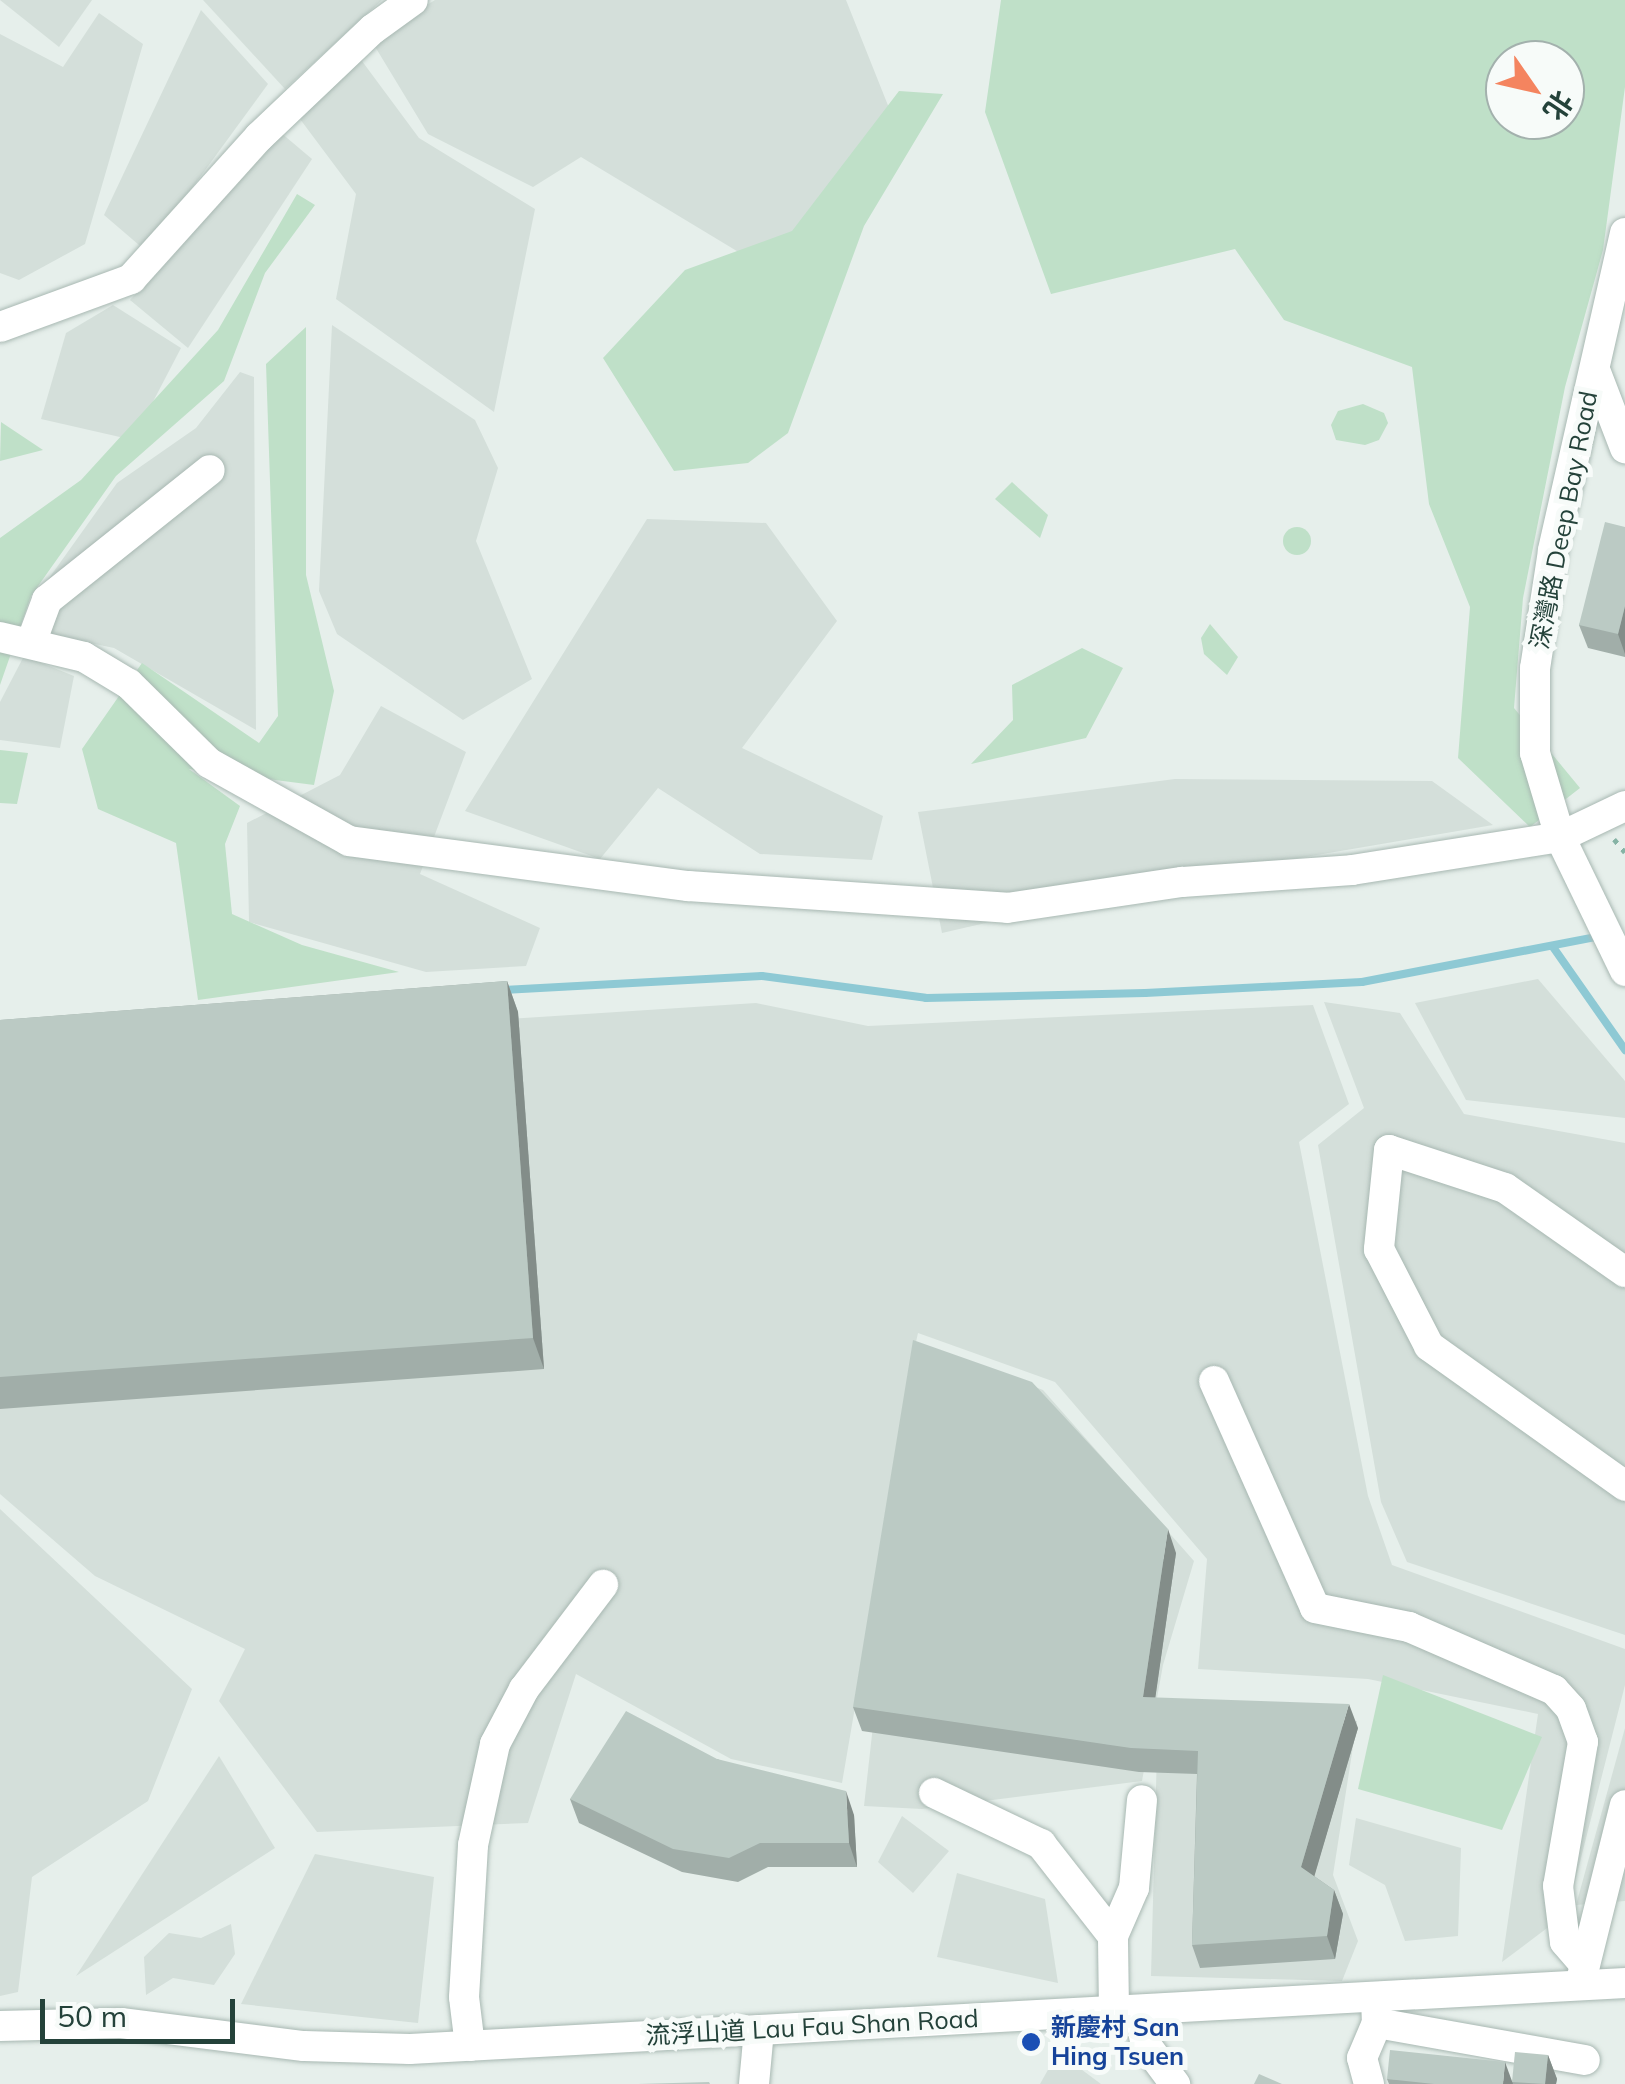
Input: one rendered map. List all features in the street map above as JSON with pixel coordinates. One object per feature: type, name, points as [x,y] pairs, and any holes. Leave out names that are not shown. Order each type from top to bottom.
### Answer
[{"type":"street","points":[[0,327],[130,279],[259,137],[373,29],[412,0]]},
{"type":"street","name":"深灣路 Deep Bay Road","points":[[1623,968],[1560,837],[1535,752],[1535,668],[1594,367],[1625,233]]},
{"type":"street","points":[[1594,367],[1625,448]]},
{"type":"street","points":[[30,643],[47,600],[210,470]]},
{"type":"street","points":[[0,637],[84,657],[129,684],[209,762],[350,842],[688,886],[1007,908],[1182,882],[1352,870],[1560,837],[1625,806]]},
{"type":"street","points":[[1625,1272],[1505,1188],[1389,1150],[1380,1249],[1429,1346],[1625,1486]]},
{"type":"street","points":[[1214,1381],[1314,1608],[1409,1627],[1554,1690],[1571,1709],[1583,1742],[1558,1886],[1565,1942],[1582,1976]]},
{"type":"street","points":[[470,2046],[464,1997],[473,1844],[495,1744],[524,1690],[603,1585]]},
{"type":"street","points":[[934,1794],[1041,1844],[1059,1858],[1113,1936],[1127,2010],[1146,2045],[1175,2084]]},
{"type":"street","points":[[1113,1936],[1134,1888],[1142,1800]]},
{"type":"street","points":[[1582,1976],[1625,1806]]},
{"type":"street","name":"流浮山道 Lau Fau Shan Road","points":[[0,2026],[121,2022],[333,2048],[470,2046],[1127,2010],[1377,2010],[1582,1976],[1625,1983]]},
{"type":"street","points":[[1370,2084],[1362,2058],[1377,2010],[1585,2060]]},
{"type":"street","points":[[754,2084],[759,2030]]},
{"type":"shaded area","points":[[0,0],[92,0],[59,47]]},
{"type":"shaded area","points":[[203,0],[382,0],[285,89]]},
{"type":"shaded area","points":[[435,0],[846,0],[899,133],[765,268],[581,157],[533,187],[428,134],[371,40]]},
{"type":"shaded area","points":[[201,10],[268,84],[146,251],[104,215]]},
{"type":"shaded area","points":[[99,13],[143,44],[85,244],[19,280],[0,273],[0,34],[63,67]]},
{"type":"shaded area","points":[[359,57],[419,138],[535,209],[494,412],[336,299],[356,194],[300,119]]},
{"type":"shaded area","points":[[280,132],[312,159],[188,348],[130,300]]},
{"type":"shaded area","points":[[113,305],[181,348],[133,440],[41,419],[66,333]]},
{"type":"shaded area","points":[[332,325],[475,420],[498,468],[476,541],[532,679],[463,720],[337,634],[319,591]]},
{"type":"shaded area","points":[[240,372],[254,377],[256,730],[114,648],[28,630],[42,588],[117,483],[196,428]]},
{"type":"shaded area","points":[[647,519],[766,523],[837,621],[742,748],[883,816],[872,860],[760,854],[658,788],[600,859],[465,811]]},
{"type":"shaded area","points":[[24,656],[74,676],[60,748],[0,740],[0,702]]},
{"type":"shaded area","points":[[381,706],[466,752],[420,874],[540,928],[526,966],[426,972],[249,922],[247,823],[340,775]]},
{"type":"shaded area","points":[[1175,779],[1432,781],[1493,825],[1171,880],[942,933],[918,812]]},
{"type":"shaded area","points":[[1538,979],[1625,1081],[1625,1118],[1466,1100],[1415,1003]]},
{"type":"shaded area","points":[[1324,1002],[1400,1013],[1464,1114],[1625,1143],[1625,1635],[1407,1562],[1381,1502],[1318,1145],[1364,1108]]},
{"type":"shaded area","points":[[756,1003],[868,1026],[1313,1005],[1349,1104],[1299,1142],[1368,1496],[1392,1565],[1625,1649],[1625,1685],[1567,1913],[1502,1962],[1538,1714],[1368,1679],[1198,1669],[1207,1559],[1055,1382],[918,1333],[916,1342],[1043,1390],[1194,1561],[1163,1665],[1142,1781],[922,1809],[864,1806],[913,1369],[842,1783],[731,1759],[576,1674],[528,1823],[317,1832],[219,1701],[245,1649],[95,1576],[0,1494],[0,1065],[199,1039]]},
{"type":"shaded area","points":[[0,1509],[192,1689],[148,1801],[32,1877],[18,1992],[0,1996]]},
{"type":"shaded area","points":[[1158,1713],[1357,1721],[1333,1875],[1358,1941],[1342,1981],[1151,1976]]},
{"type":"shaded area","points":[[1625,1728],[1625,1901],[1576,1905]]},
{"type":"shaded area","points":[[219,1756],[275,1848],[76,1976]]},
{"type":"shaded area","points":[[902,1816],[949,1851],[913,1893],[878,1862]]},
{"type":"shaded area","points":[[1356,1818],[1461,1848],[1458,1936],[1405,1941],[1385,1885],[1349,1865]]},
{"type":"shaded area","points":[[315,1854],[434,1877],[418,2023],[241,2004]]},
{"type":"shaded area","points":[[957,1873],[1045,1899],[1058,1983],[937,1957]]},
{"type":"shaded area","points":[[231,1924],[235,1954],[214,1985],[173,1978],[146,1995],[144,1957],[169,1933],[201,1938]]},
{"type":"shaded area","points":[[1058,2052],[1101,2084],[1040,2084]]},
{"type":"green space","points":[[1001,0],[1625,0],[1625,87],[1603,250],[1565,387],[1523,598],[1514,708],[1580,788],[1530,827],[1458,758],[1470,607],[1429,504],[1412,367],[1284,320],[1235,249],[1051,294],[985,112]]},
{"type":"green space","points":[[899,91],[943,94],[864,226],[788,433],[748,463],[674,471],[603,358],[685,270],[792,231]]},
{"type":"green space","points":[[297,194],[315,205],[265,273],[224,381],[116,476],[31,596],[0,685],[0,538],[81,480],[218,330]]},
{"type":"green space","points":[[306,327],[306,575],[334,691],[314,785],[189,769],[240,806],[225,844],[232,914],[302,945],[399,972],[198,1000],[176,843],[98,809],[82,749],[142,663],[259,743],[278,716],[266,364]]},
{"type":"green space","points":[[1363,404],[1384,413],[1388,423],[1379,440],[1365,445],[1336,440],[1331,425],[1338,411]]},
{"type":"green space","points":[[1,422],[43,450],[0,461]]},
{"type":"green space","points":[[1012,482],[1048,515],[1040,538],[995,499]]},
{"type":"green space","points":[[1297,527],[1307,531],[1311,541],[1307,551],[1297,555],[1287,551],[1283,541],[1287,531]]},
{"type":"green space","points":[[1210,624],[1238,657],[1227,675],[1204,654],[1201,638]]},
{"type":"green space","points":[[1082,648],[1123,668],[1086,738],[971,764],[1013,720],[1012,685]]},
{"type":"green space","points":[[0,750],[28,753],[17,804],[0,803]]},
{"type":"green space","points":[[1383,1675],[1542,1737],[1502,1830],[1358,1789]]},
{"type":"building","points":[[1605,522],[1625,527],[1625,606],[1618,634],[1579,625]]},
{"type":"building","points":[[507,981],[533,1338],[0,1377],[0,1020]]},
{"type":"building","points":[[913,1340],[1032,1382],[1168,1529],[1143,1697],[1349,1704],[1301,1867],[1334,1890],[1327,1936],[1192,1945],[1198,1751],[1131,1748],[853,1707]]},
{"type":"building","points":[[626,1711],[717,1759],[846,1791],[849,1843],[760,1843],[729,1858],[673,1849],[570,1799]]},
{"type":"building","points":[[1390,2050],[1505,2062],[1503,2084],[1387,2079]]},
{"type":"building","points":[[1515,2052],[1548,2055],[1545,2084],[1512,2082]]},
{"type":"building","points":[[1259,2074],[1282,2084],[1254,2084]]},
{"type":"building","points":[[709,2082],[710,2084],[638,2084]]},
{"type":"waterway","points":[[503,990],[762,976],[926,998],[1145,993],[1362,982],[1602,936]]},
{"type":"waterway","points":[[1553,947],[1625,1050]]},
{"type":"place","name":"新慶村 San Hing Tsuen","points":[[1031,2042]]}]
